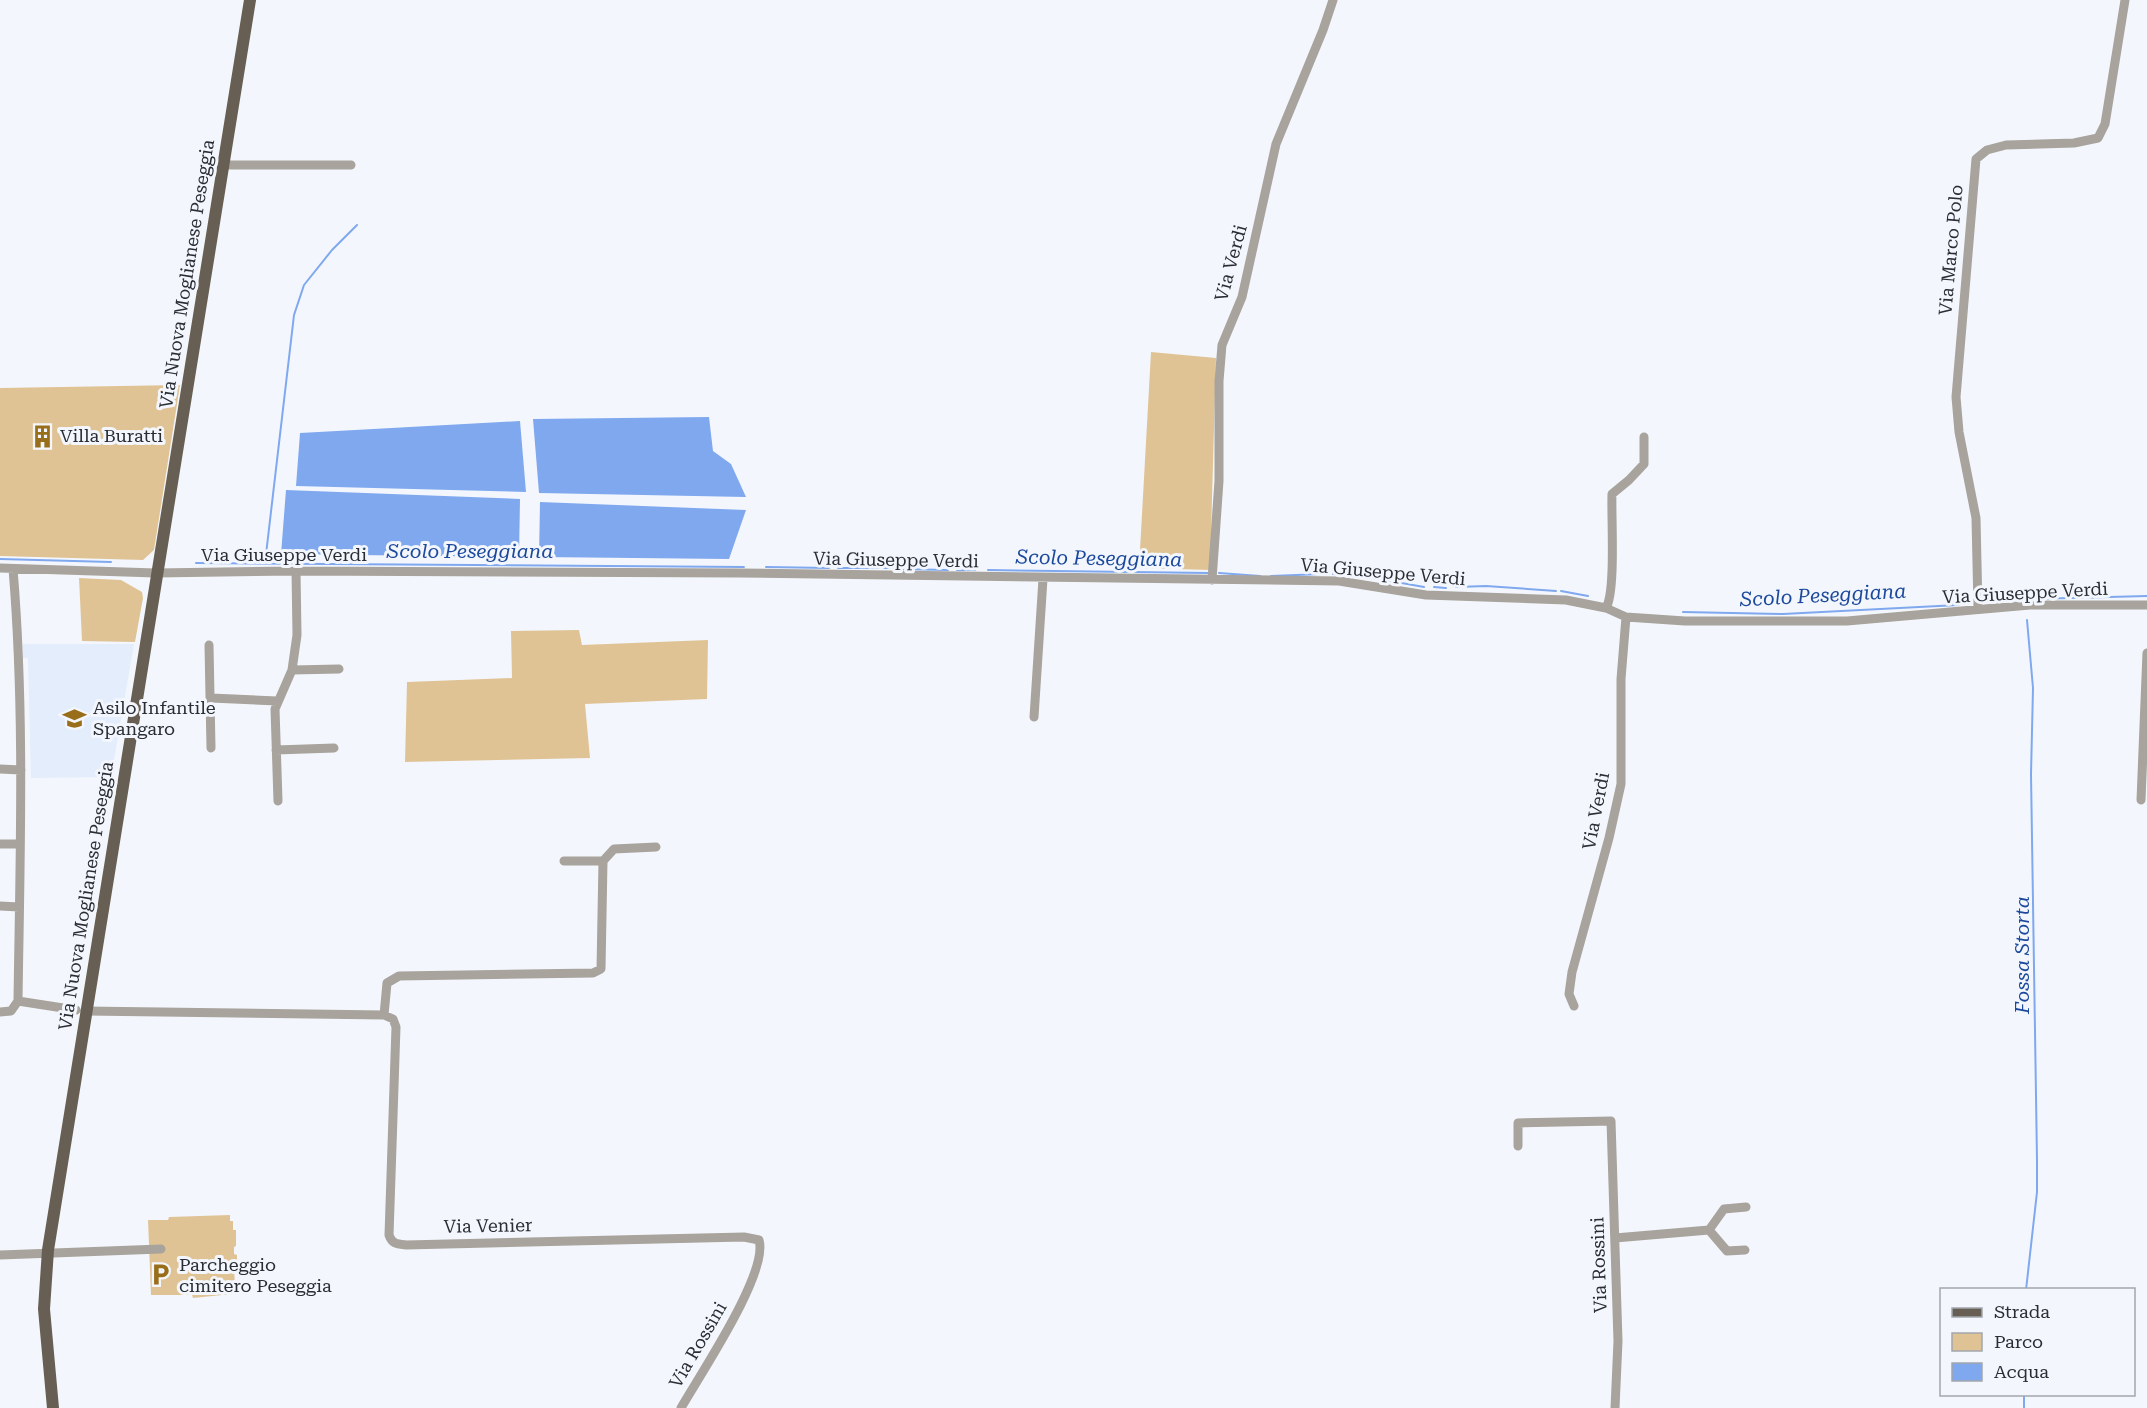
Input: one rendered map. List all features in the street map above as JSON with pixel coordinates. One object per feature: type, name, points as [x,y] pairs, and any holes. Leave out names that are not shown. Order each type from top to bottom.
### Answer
[{"type":"main road","name":"Via Nuova Moglianese Peseggia","points":[[53,1408],[44,1309],[47,1253],[81,1011],[250,0]]},
{"type":"street","name":"Via Verdi","points":[[1212,580],[1219,481],[1219,381],[1222,345],[1242,297],[1276,144],[1333,0]]},
{"type":"street","name":"Via Marco Polo","points":[[1978,609],[1976,518],[1959,432],[1956,397],[1976,159],[1987,150],[2006,146],[2074,143],[2098,138],[2105,124],[2125,0]]},
{"type":"street","points":[[224,165],[351,165]]},
{"type":"street","points":[[1606,608],[1609,603],[1611,571],[1612,494],[1644,464],[1644,437]]},
{"type":"street","name":"Via Giuseppe Verdi","points":[[0,568],[156,573],[296,571],[740,573],[1043,579],[1339,581],[1426,595],[1566,600],[1606,608],[1626,617],[1685,621],[1847,621],[2030,605],[2147,605]]},
{"type":"street","points":[[0,1012],[11,1011],[18,1001],[21,770],[13,569]]},
{"type":"street","points":[[278,801],[275,709],[292,670],[297,635],[296,571]]},
{"type":"street","points":[[1034,717],[1043,579]]},
{"type":"street","name":"Via Verdi","points":[[1575,1006],[1569,994],[1572,972],[1622,784],[1621,679],[1626,617]]},
{"type":"street","points":[[209,645],[211,748]]},
{"type":"street","points":[[2141,800],[2147,653]]},
{"type":"street","points":[[292,670],[339,669]]},
{"type":"street","points":[[211,698],[277,701]]},
{"type":"street","points":[[276,750],[334,748]]},
{"type":"street","points":[[0,769],[21,770]]},
{"type":"street","points":[[0,844],[20,844]]},
{"type":"street","points":[[18,1001],[81,1011],[384,1015],[387,983],[399,976],[593,974],[601,969],[603,861],[614,849],[656,847]]},
{"type":"street","points":[[564,861],[603,861]]},
{"type":"street","points":[[0,906],[19,907]]},
{"type":"street","name":"Via Venier","points":[[384,1015],[393,1019],[396,1027],[388,1235],[391,1240],[406,1245],[744,1237],[759,1240],[761,1248],[754,1276],[744,1298]]},
{"type":"street","name":"Via Rossini","points":[[1518,1146],[1518,1123],[1611,1121],[1618,1341],[1615,1408]]},
{"type":"street","points":[[1615,1238],[1709,1230],[1724,1209],[1746,1207]]},
{"type":"street","points":[[1709,1230],[1727,1251],[1745,1250]]},
{"type":"street","points":[[0,1255],[161,1249]]},
{"type":"street","name":"Via Rossini","points":[[681,1408],[744,1298]]},
{"type":"shaded area","name":"Asilo Infantile Spangaro","points":[[23,644],[134,644],[111,777],[31,778],[28,658],[23,658]]},
{"type":"green space","points":[[1151,352],[1216,358],[1210,570],[1139,568]]},
{"type":"green space","points":[[180,385],[154,550],[143,560],[0,556],[0,388]]},
{"type":"green space","points":[[79,578],[121,580],[142,592],[143,598],[135,642],[82,641]]},
{"type":"green space","points":[[579,630],[582,645],[708,640],[707,699],[585,704],[590,758],[405,762],[407,682],[512,678],[511,631]]},
{"type":"green space","points":[[230,1215],[233,1230],[236,1230],[234,1254],[237,1255],[237,1264],[234,1265],[235,1288],[232,1288],[232,1294],[193,1298],[192,1295],[151,1295],[148,1220]]},
{"type":"water","points":[[709,417],[713,451],[731,464],[746,497],[539,493],[533,419]]},
{"type":"water","points":[[520,421],[526,492],[296,486],[300,433]]},
{"type":"water","points":[[286,490],[520,499],[519,557],[281,554]]},
{"type":"water","points":[[540,502],[746,510],[729,559],[539,557]]},
{"type":"waterway","points":[[265,563],[294,315],[304,285],[332,250],[357,225]]},
{"type":"waterway","name":"Scolo Peseggiana","points":[[0,559],[111,562]]},
{"type":"waterway","name":"Scolo Peseggiana","points":[[196,563],[744,567]]},
{"type":"waterway","name":"Scolo Peseggiana","points":[[766,567],[829,568]]},
{"type":"waterway","name":"Scolo Peseggiana","points":[[838,568],[889,568]]},
{"type":"waterway","name":"Scolo Peseggiana","points":[[897,569],[948,570]]},
{"type":"waterway","name":"Scolo Peseggiana","points":[[957,570],[975,570]]},
{"type":"waterway","name":"Scolo Peseggiana","points":[[988,570],[1209,573]]},
{"type":"waterway","name":"Scolo Peseggiana","points":[[1219,573],[1260,576]]},
{"type":"waterway","name":"Scolo Peseggiana","points":[[1271,576],[1322,574]]},
{"type":"waterway","name":"Scolo Peseggiana","points":[[1333,574],[1357,575],[1424,587]]},
{"type":"waterway","name":"Scolo Peseggiana","points":[[1456,587],[1486,586],[1556,591]]},
{"type":"waterway","name":"Scolo Peseggiana","points":[[1434,587],[1446,588]]},
{"type":"waterway","name":"Scolo Peseggiana","points":[[1561,591],[1588,596]]},
{"type":"waterway","name":"Scolo Peseggiana","points":[[1988,598],[1993,600],[2147,596]]},
{"type":"waterway","name":"Scolo Peseggiana","points":[[1683,612],[1783,614],[1958,605],[1965,601]]},
{"type":"waterway","name":"Fossa Storta","points":[[2026,1288],[2037,1192],[2031,774],[2033,688],[2027,620]]},
{"type":"waterway","name":"Fossa Storta","points":[[2024,1396],[2024,1408]]},
{"type":"place","name":"Villa Buratti","points":[[42,436]]},
{"type":"place","name":"Asilo Infantile Spangaro","points":[[75,718]]},
{"type":"place","name":"Parcheggio cimitero Peseggia","points":[[161,1275]]}]
